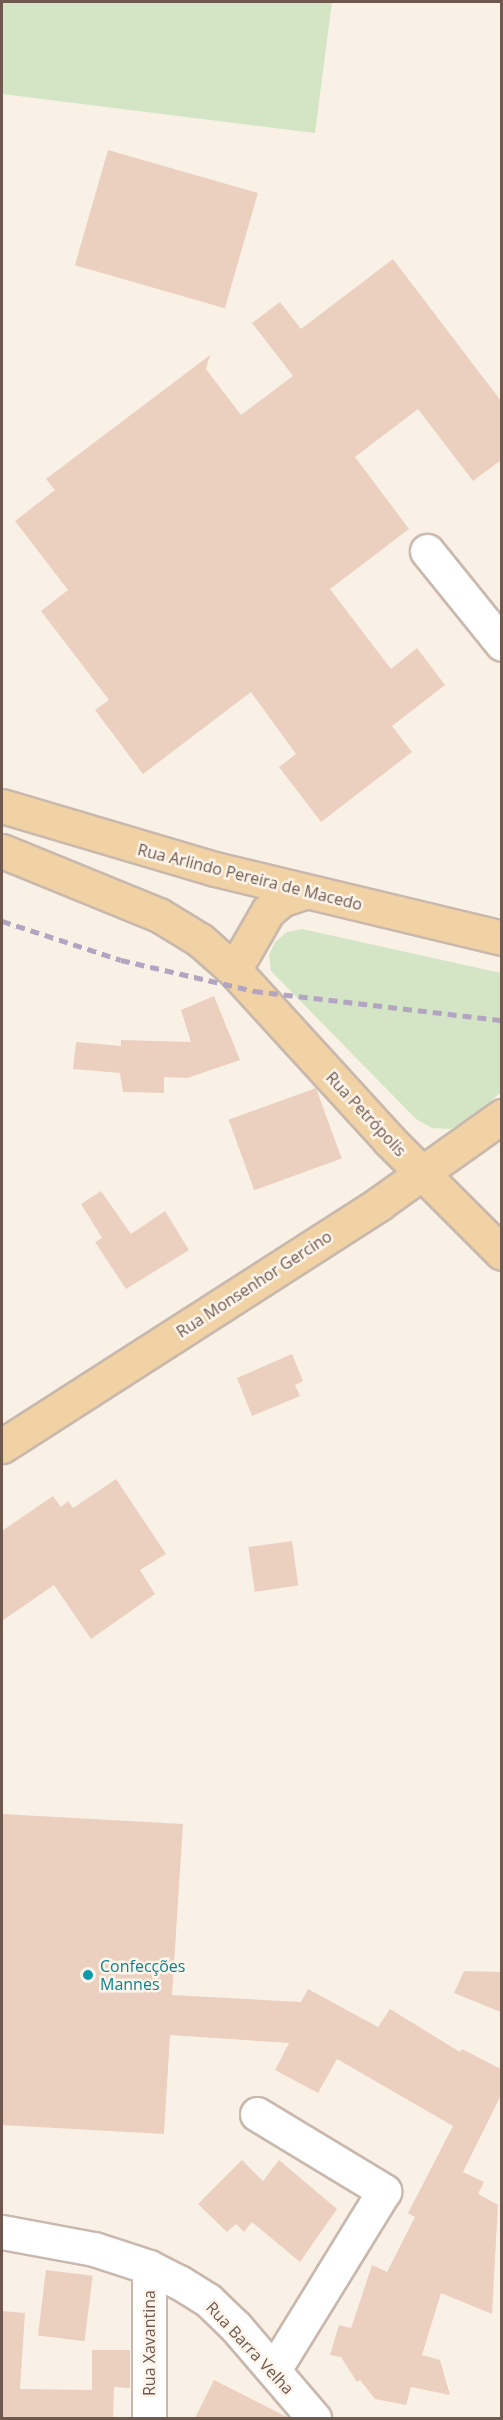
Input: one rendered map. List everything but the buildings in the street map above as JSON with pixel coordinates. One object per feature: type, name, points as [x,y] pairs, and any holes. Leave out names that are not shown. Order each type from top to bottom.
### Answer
[{"type":"main road","name":"Rua Arlindo Pereira de Macedo","points":[[2,806],[84,833],[304,892],[501,938]]},
{"type":"main road","points":[[2,851],[159,915],[200,940],[234,970],[268,911],[281,900],[304,892]]},
{"type":"main road","name":"Rua Petrópolis","points":[[234,970],[423,1174],[501,1253]]},
{"type":"main road","name":"Rua Monsenhor Gercino","points":[[2,1446],[423,1174],[501,1116]]},
{"type":"street","points":[[427,551],[501,645]]},
{"type":"street","points":[[257,2114],[384,2191],[274,2370]]},
{"type":"street","name":"Rua Barra Velha","points":[[2,2232],[94,2249],[149,2267],[208,2300],[274,2370],[314,2418]]},
{"type":"street","name":"Rua Xavantina","points":[[149,2267],[149,2418]]},
{"type":"green space","points":[[3,2],[332,2],[315,133],[2,94]]},
{"type":"green space","points":[[302,929],[501,973],[501,1092],[469,1120],[450,1129],[432,1128],[416,1119],[271,971],[269,955],[275,942],[287,932]]},
{"type":"railway","points":[[2,921],[121,960],[254,991],[502,1020]]},
{"type":"place","name":"Confecções Mannes","points":[[88,1975]]}]
